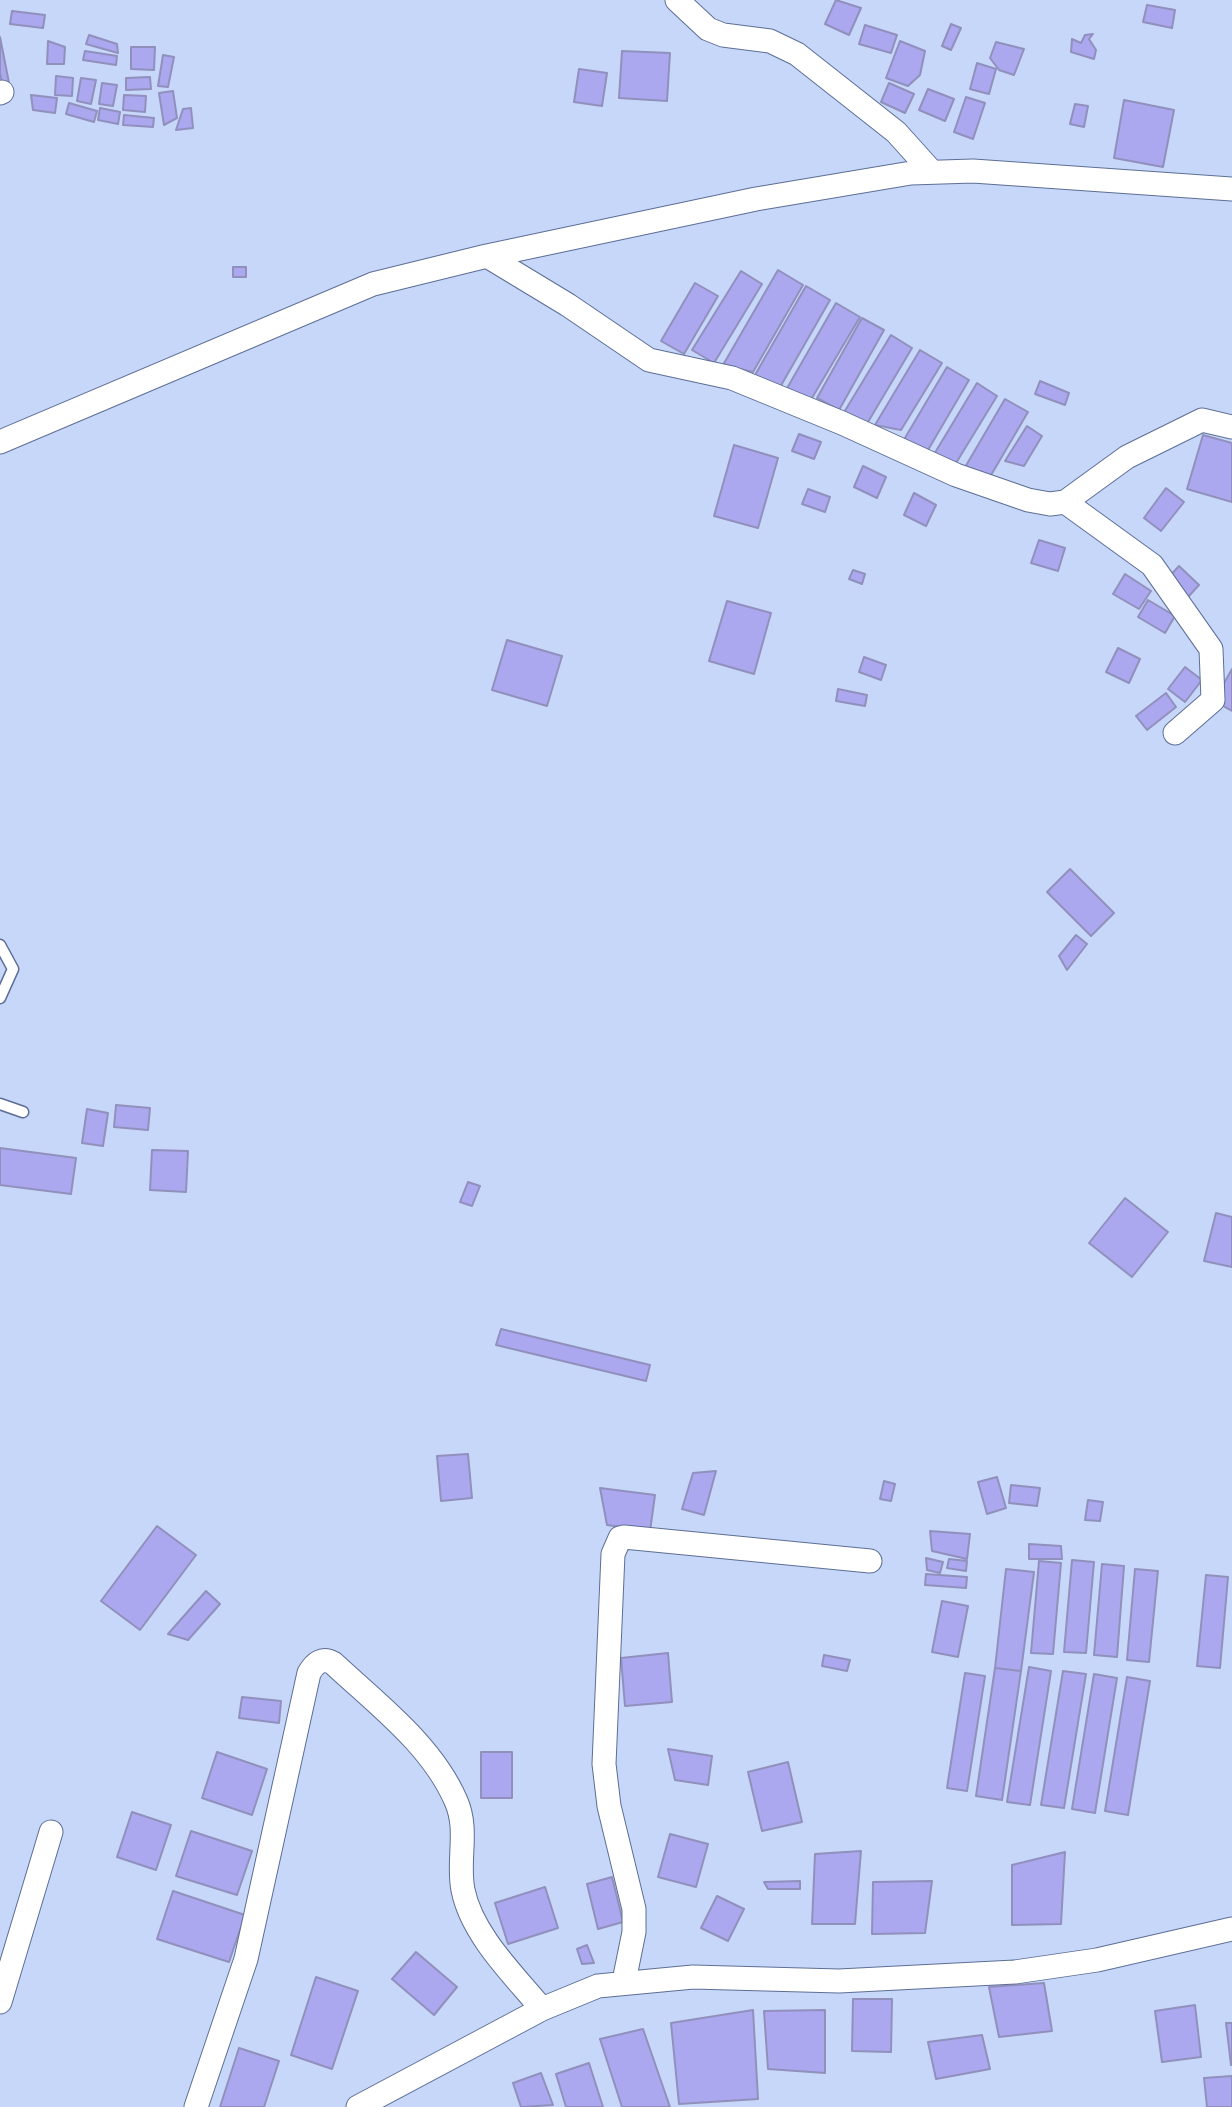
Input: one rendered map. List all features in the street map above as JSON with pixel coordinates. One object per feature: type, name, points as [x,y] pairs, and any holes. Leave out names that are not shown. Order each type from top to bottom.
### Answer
[{"type":"street","points":[[677,0],[708,29],[723,35],[770,41],[797,54],[896,132],[932,172]]},
{"type":"street","points":[[0,442],[373,284],[487,256],[756,199],[911,173],[932,172],[1018,173],[1232,190]]},
{"type":"street","points":[[487,256],[649,360],[732,378],[842,423],[956,475],[1028,500],[1050,504],[1065,502],[1105,471],[1173,432],[1202,420],[1232,428]]},
{"type":"street","points":[[1065,502],[1152,565],[1211,649],[1213,700],[1175,733]]},
{"type":"street","points":[[624,1981],[634,1931],[634,1909],[609,1806],[604,1764],[613,1553],[616,1544],[624,1536],[870,1562]]},
{"type":"street","points":[[196,2107],[246,1959],[309,1673],[319,1661],[327,1660],[333,1663],[407,1732],[436,1765],[457,1802],[463,1824],[463,1889],[470,1912],[541,2009]]},
{"type":"street","points":[[0,2002],[51,1832]]},
{"type":"street","points":[[358,2107],[572,1994],[624,1981],[693,1977],[839,1981],[1015,1972],[1097,1960],[1232,1929]]},
{"type":"lane","points":[[0,945],[13,969],[0,999]]},
{"type":"lane","points":[[0,1104],[23,1112]]},
{"type":"building","points":[[836,0],[861,8],[849,35],[825,24]]},
{"type":"building","points":[[1147,5],[1175,10],[1172,28],[1143,22]]},
{"type":"building","points":[[12,11],[45,15],[43,28],[10,24]]},
{"type":"building","points":[[951,24],[961,28],[951,50],[942,46]]},
{"type":"building","points":[[865,25],[897,35],[891,53],[859,44]]},
{"type":"building","points":[[1093,34],[1089,39],[1096,50],[1094,59],[1071,52],[1072,39],[1081,43],[1085,35]]},
{"type":"building","points":[[89,35],[117,44],[118,53],[86,44]]},
{"type":"building","points":[[0,37],[10,88],[3,88],[0,73]]},
{"type":"building","points":[[48,41],[65,47],[64,64],[47,64]]},
{"type":"building","points":[[900,41],[925,51],[920,75],[908,86],[886,78]]},
{"type":"building","points":[[996,42],[1024,49],[1014,75],[999,70],[990,58]]},
{"type":"building","points":[[131,47],[155,47],[154,70],[131,69]]},
{"type":"building","points":[[85,51],[117,56],[116,65],[83,60]]},
{"type":"building","points":[[622,51],[670,53],[667,101],[619,98]]},
{"type":"building","points":[[163,55],[174,57],[168,87],[158,86]]},
{"type":"building","points":[[977,63],[996,69],[989,94],[970,89]]},
{"type":"building","points":[[579,69],[607,73],[602,106],[574,102]]},
{"type":"building","points":[[56,76],[73,78],[72,96],[55,95]]},
{"type":"building","points":[[150,77],[151,89],[126,90],[126,78]]},
{"type":"building","points":[[81,78],[96,80],[91,104],[77,101]]},
{"type":"building","points":[[102,83],[117,85],[113,106],[99,104]]},
{"type":"building","points":[[889,83],[914,94],[905,113],[881,102]]},
{"type":"building","points":[[928,89],[954,99],[945,121],[919,110]]},
{"type":"building","points":[[173,91],[177,118],[164,125],[159,93]]},
{"type":"building","points":[[31,95],[57,98],[55,113],[33,110]]},
{"type":"building","points":[[124,95],[146,96],[145,112],[123,110]]},
{"type":"building","points":[[966,97],[985,103],[973,139],[954,132]]},
{"type":"building","points":[[1124,100],[1174,110],[1163,167],[1114,158]]},
{"type":"building","points":[[69,103],[97,111],[94,122],[66,114]]},
{"type":"building","points":[[1075,104],[1088,106],[1084,127],[1070,124]]},
{"type":"building","points":[[100,108],[120,112],[118,124],[98,120]]},
{"type":"building","points":[[191,108],[193,128],[176,130],[183,109]]},
{"type":"building","points":[[124,115],[154,118],[153,127],[123,125]]},
{"type":"building","points":[[233,267],[246,267],[246,277],[233,277]]},
{"type":"building","points":[[778,270],[803,285],[753,372],[723,365]]},
{"type":"building","points":[[741,271],[762,284],[714,363],[692,350]]},
{"type":"building","points":[[695,283],[718,296],[684,354],[661,341]]},
{"type":"building","points":[[806,286],[830,300],[779,389],[755,375]]},
{"type":"building","points":[[836,303],[860,317],[809,403],[786,390]]},
{"type":"building","points":[[862,318],[884,330],[839,410],[817,398]]},
{"type":"building","points":[[891,335],[912,348],[865,427],[843,414]]},
{"type":"building","points":[[920,350],[942,363],[901,430],[875,425]]},
{"type":"building","points":[[947,367],[969,380],[928,450],[902,443]]},
{"type":"building","points":[[1040,381],[1069,393],[1065,405],[1035,394]]},
{"type":"building","points":[[977,383],[997,396],[953,468],[933,456]]},
{"type":"building","points":[[1005,399],[1028,412],[987,482],[964,469]]},
{"type":"building","points":[[1027,426],[1042,436],[1024,466],[1005,461]]},
{"type":"building","points":[[799,434],[821,442],[814,459],[792,451]]},
{"type":"building","points":[[1203,435],[1232,443],[1232,502],[1187,489]]},
{"type":"building","points":[[734,445],[778,458],[758,528],[714,516]]},
{"type":"building","points":[[863,466],[886,477],[877,498],[854,487]]},
{"type":"building","points":[[1166,488],[1184,502],[1161,531],[1144,518]]},
{"type":"building","points":[[808,489],[830,497],[825,512],[802,504]]},
{"type":"building","points":[[914,493],[936,505],[926,526],[904,515]]},
{"type":"building","points":[[1039,540],[1065,548],[1058,571],[1031,563]]},
{"type":"building","points":[[1179,566],[1199,585],[1188,597],[1168,578]]},
{"type":"building","points":[[853,570],[865,574],[862,584],[849,579]]},
{"type":"building","points":[[1125,574],[1151,591],[1139,609],[1113,594]]},
{"type":"building","points":[[1148,600],[1175,616],[1165,633],[1138,617]]},
{"type":"building","points":[[727,601],[771,613],[754,674],[709,661]]},
{"type":"building","points":[[507,640],[562,656],[547,706],[492,690]]},
{"type":"building","points":[[1118,648],[1140,659],[1129,683],[1106,672]]},
{"type":"building","points":[[864,657],[886,665],[881,680],[859,672]]},
{"type":"building","points":[[1185,667],[1202,680],[1185,702],[1168,689]]},
{"type":"building","points":[[1232,669],[1232,711],[1214,701]]},
{"type":"building","points":[[838,689],[867,695],[865,706],[836,701]]},
{"type":"building","points":[[1166,693],[1176,707],[1147,730],[1136,716]]},
{"type":"building","points":[[1070,869],[1114,913],[1091,936],[1047,892]]},
{"type":"building","points":[[1076,935],[1087,944],[1067,970],[1059,956]]},
{"type":"building","points":[[116,1105],[150,1108],[148,1130],[114,1127]]},
{"type":"building","points":[[87,1109],[108,1113],[103,1146],[82,1143]]},
{"type":"building","points":[[0,1148],[76,1158],[71,1194],[0,1185]]},
{"type":"building","points":[[152,1150],[188,1151],[186,1192],[150,1190]]},
{"type":"building","points":[[468,1182],[480,1186],[472,1206],[460,1202]]},
{"type":"building","points":[[1125,1198],[1168,1232],[1132,1277],[1089,1243]]},
{"type":"building","points":[[1216,1213],[1232,1217],[1232,1267],[1204,1261]]},
{"type":"building","points":[[501,1329],[650,1365],[646,1381],[496,1345]]},
{"type":"building","points":[[468,1454],[472,1498],[441,1501],[437,1456]]},
{"type":"building","points":[[716,1471],[704,1515],[682,1509],[693,1473]]},
{"type":"building","points":[[997,1477],[1006,1508],[987,1514],[978,1482]]},
{"type":"building","points":[[884,1481],[895,1484],[891,1501],[880,1499]]},
{"type":"building","points":[[1011,1485],[1040,1488],[1037,1506],[1009,1503]]},
{"type":"building","points":[[600,1488],[655,1495],[650,1531],[607,1525]]},
{"type":"building","points":[[1088,1500],[1103,1502],[1100,1521],[1085,1520]]},
{"type":"building","points":[[157,1526],[196,1555],[140,1630],[101,1601]]},
{"type":"building","points":[[930,1531],[970,1534],[967,1559],[932,1551]]},
{"type":"building","points":[[1029,1544],[1061,1546],[1062,1559],[1029,1559]]},
{"type":"building","points":[[926,1558],[943,1562],[940,1573],[927,1570]]},
{"type":"building","points":[[949,1559],[967,1561],[966,1571],[947,1568]]},
{"type":"building","points":[[1072,1560],[1094,1562],[1086,1653],[1064,1652]]},
{"type":"building","points":[[1039,1561],[1061,1563],[1053,1654],[1031,1653]]},
{"type":"building","points":[[1102,1564],[1124,1566],[1117,1657],[1094,1655]]},
{"type":"building","points":[[1006,1569],[1034,1572],[1021,1671],[995,1668]]},
{"type":"building","points":[[1135,1569],[1158,1571],[1149,1662],[1127,1660]]},
{"type":"building","points":[[926,1574],[967,1577],[966,1588],[925,1585]]},
{"type":"building","points":[[1206,1575],[1228,1577],[1220,1668],[1197,1666]]},
{"type":"building","points":[[206,1591],[220,1604],[188,1640],[168,1634]]},
{"type":"building","points":[[942,1601],[968,1606],[958,1657],[932,1652]]},
{"type":"building","points":[[668,1653],[672,1702],[625,1706],[621,1658]]},
{"type":"building","points":[[824,1655],[850,1660],[847,1671],[822,1666]]},
{"type":"building","points":[[1029,1667],[1051,1671],[1030,1805],[1007,1802]]},
{"type":"building","points":[[995,1668],[1021,1671],[1002,1800],[976,1796]]},
{"type":"building","points":[[1063,1671],[1086,1674],[1064,1808],[1041,1805]]},
{"type":"building","points":[[965,1673],[985,1676],[967,1791],[947,1788]]},
{"type":"building","points":[[1094,1674],[1117,1678],[1095,1813],[1072,1809]]},
{"type":"building","points":[[1127,1677],[1150,1681],[1128,1815],[1105,1811]]},
{"type":"building","points":[[242,1697],[281,1701],[279,1723],[239,1718]]},
{"type":"building","points":[[668,1749],[712,1756],[708,1785],[675,1780]]},
{"type":"building","points":[[217,1752],[267,1769],[252,1815],[202,1798]]},
{"type":"building","points":[[481,1752],[512,1752],[512,1798],[481,1798]]},
{"type":"building","points":[[788,1762],[802,1822],[762,1831],[748,1772]]},
{"type":"building","points":[[132,1812],[171,1825],[156,1870],[117,1857]]},
{"type":"building","points":[[191,1831],[252,1851],[237,1895],[176,1876]]},
{"type":"building","points":[[670,1834],[708,1844],[696,1887],[658,1877]]},
{"type":"building","points":[[861,1851],[855,1924],[812,1924],[815,1854]]},
{"type":"building","points":[[1065,1852],[1061,1924],[1012,1925],[1012,1865]]},
{"type":"building","points":[[612,1877],[623,1922],[598,1929],[587,1884]]},
{"type":"building","points":[[800,1881],[800,1889],[768,1889],[764,1882]]},
{"type":"building","points":[[932,1881],[925,1933],[872,1934],[873,1882]]},
{"type":"building","points":[[545,1887],[558,1928],[508,1944],[495,1903]]},
{"type":"building","points":[[173,1891],[245,1915],[229,1962],[157,1939]]},
{"type":"building","points":[[717,1896],[744,1909],[728,1941],[701,1928]]},
{"type":"building","points":[[587,1945],[594,1963],[582,1964],[577,1949]]},
{"type":"building","points":[[416,1952],[457,1987],[434,2015],[392,1979]]},
{"type":"building","points":[[316,1977],[358,1991],[332,2069],[291,2055]]},
{"type":"building","points":[[1044,1983],[1052,2031],[999,2037],[989,1987]]},
{"type":"building","points":[[853,1999],[892,1999],[891,2052],[852,2051]]},
{"type":"building","points":[[1195,2005],[1201,2057],[1162,2062],[1155,2011]]},
{"type":"building","points":[[753,2010],[758,2099],[679,2104],[671,2023]]},
{"type":"building","points":[[825,2010],[825,2073],[768,2069],[764,2011]]},
{"type":"building","points":[[1226,2023],[1232,2023],[1232,2065],[1231,2065]]},
{"type":"building","points":[[643,2029],[670,2107],[622,2107],[600,2039]]},
{"type":"building","points":[[982,2035],[990,2069],[936,2079],[928,2042]]},
{"type":"building","points":[[239,2048],[279,2061],[264,2107],[220,2107]]},
{"type":"building","points":[[589,2063],[603,2107],[566,2107],[556,2074]]},
{"type":"building","points":[[541,2073],[553,2105],[521,2107],[513,2083]]},
{"type":"building","points":[[1232,2076],[1232,2107],[1207,2107],[1204,2078]]}]
